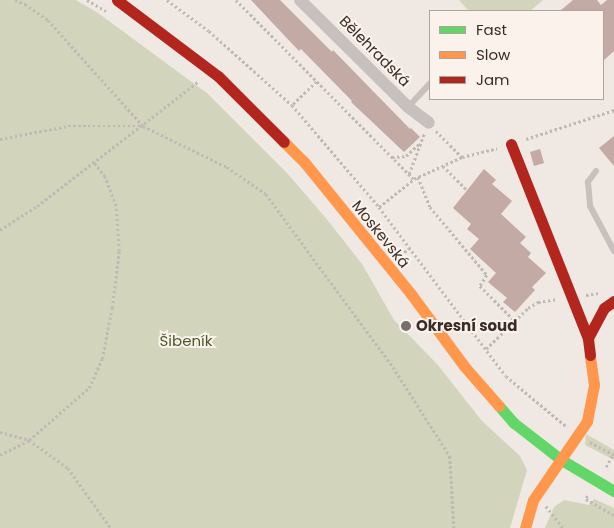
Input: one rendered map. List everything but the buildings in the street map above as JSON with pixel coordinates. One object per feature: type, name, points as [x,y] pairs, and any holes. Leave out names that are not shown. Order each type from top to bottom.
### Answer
[{"type":"street","name":"Moskevská","points":[[117,0],[218,76],[304,163],[411,294],[464,366],[514,423],[560,460],[614,490]]},
{"type":"street","name":"Bělehradská","points":[[300,0],[408,107],[428,123]]},
{"type":"street","points":[[511,144],[588,338],[594,385],[592,404],[586,421],[533,500],[525,528]]},
{"type":"street","points":[[588,338],[604,308],[614,301]]},
{"type":"lane","points":[[408,107],[429,84]]},
{"type":"lane","points":[[596,171],[588,182],[590,206],[614,250]]},
{"type":"path","points":[[15,0],[25,4],[48,20],[143,126],[227,167],[266,194],[393,367],[450,456],[454,528]]},
{"type":"path","points":[[87,0],[111,14]]},
{"type":"path","points":[[167,0],[209,31],[292,105],[379,207],[506,376],[568,428]]},
{"type":"path","points":[[236,0],[414,179]]},
{"type":"path","points":[[0,230],[37,206],[200,81],[192,75]]},
{"type":"path","points":[[292,105],[317,81]]},
{"type":"path","points":[[379,207],[414,179],[462,157],[511,144],[614,110]]},
{"type":"path","points":[[409,174],[428,123],[462,157]]},
{"type":"path","points":[[0,139],[68,126],[143,126]]},
{"type":"path","points":[[392,157],[406,156],[422,141]]},
{"type":"path","points":[[0,455],[29,440],[89,388],[102,359],[119,251],[116,206],[105,177],[94,163]]},
{"type":"path","points":[[443,166],[466,190]]},
{"type":"path","points":[[418,177],[430,207],[487,275],[480,286],[515,321]]},
{"type":"path","points":[[400,255],[410,248]]},
{"type":"path","points":[[486,349],[538,302],[606,292]]},
{"type":"path","points":[[0,432],[29,440],[68,468],[111,528]]},
{"type":"path","points":[[583,439],[614,455],[606,467]]},
{"type":"path","points":[[588,496],[586,499],[614,515]]},
{"type":"path","points":[[541,504],[548,507],[563,528]]},
{"type":"green space","name":"Šibeník","points":[[0,0],[76,0],[98,13],[208,94],[287,173],[362,264],[394,320],[437,364],[482,421],[520,456],[527,470],[510,528],[0,528]]},
{"type":"green space","points":[[459,0],[543,0],[531,10],[468,10]]},
{"type":"green space","points":[[586,434],[614,450],[614,460],[585,445]]},
{"type":"green space","points":[[594,499],[614,508],[614,528],[545,528],[554,507],[564,500],[589,505]]},
{"type":"traffic: fast","points":[[499,406],[514,423],[560,459],[614,491]]},
{"type":"traffic: slow","points":[[284,142],[305,163],[411,294],[464,366],[499,406]]},
{"type":"traffic: slow","points":[[525,528],[533,500],[587,421],[594,385],[590,355]]},
{"type":"traffic: jam","points":[[117,0],[218,76],[284,142]]},
{"type":"traffic: jam","points":[[511,144],[588,338]]},
{"type":"traffic: jam","points":[[590,355],[588,338],[604,308],[614,301]]},
{"type":"place","name":"Okresní soud","points":[[406,326]]}]
